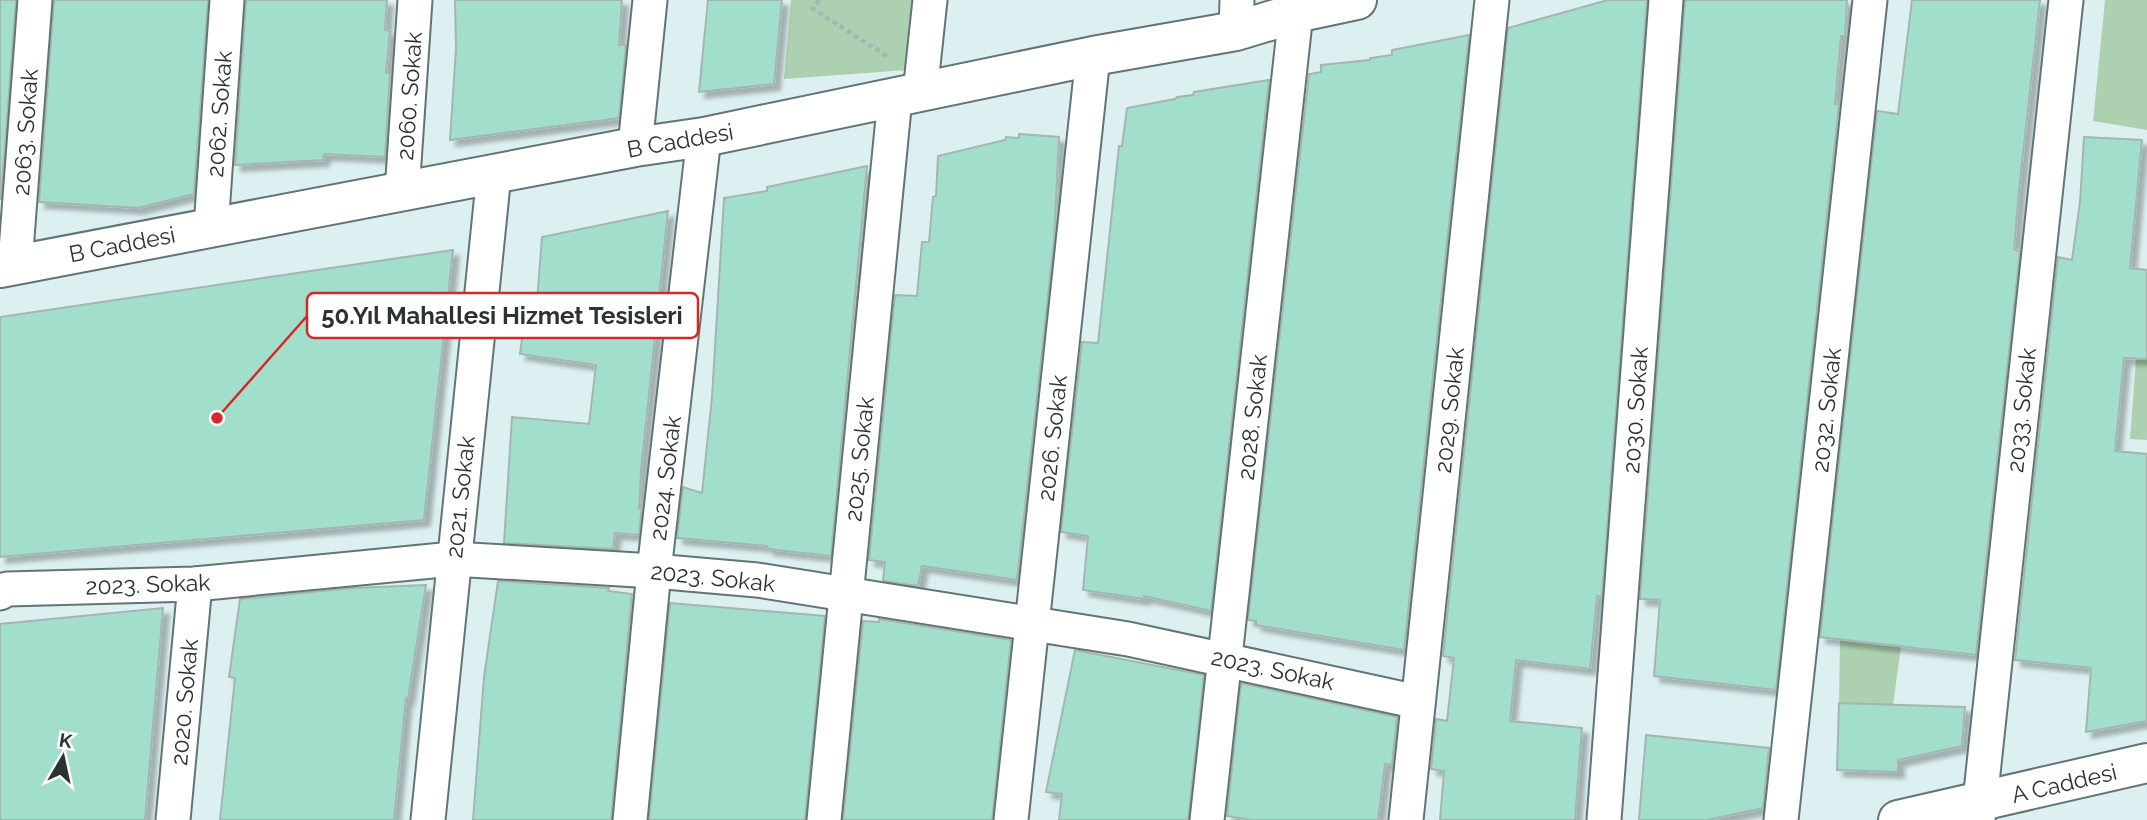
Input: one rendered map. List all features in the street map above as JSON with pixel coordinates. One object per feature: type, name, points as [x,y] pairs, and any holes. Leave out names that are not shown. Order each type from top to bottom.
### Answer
[{"type":"main road","name":"B Caddesi","points":[[8,266],[635,147],[704,137],[1093,56],[1237,16],[1296,13],[1357,0]]},
{"type":"main road","name":"A Caddesi","points":[[1898,820],[1978,811],[2147,763]]},
{"type":"street","name":"2063. Sokak","points":[[8,266],[36,0]]},
{"type":"street","name":"2062. Sokak","points":[[211,228],[227,0]]},
{"type":"street","name":"2060. Sokak","points":[[402,192],[415,0]]},
{"type":"street","points":[[635,147],[650,0]]},
{"type":"street","name":"2025. Sokak","points":[[824,820],[846,594],[907,95],[930,0]]},
{"type":"street","name":"2029. Sokak","points":[[1406,820],[1492,0]]},
{"type":"street","name":"2030. Sokak","points":[[1604,820],[1666,0]]},
{"type":"street","name":"2032. Sokak","points":[[1781,820],[1870,0]]},
{"type":"street","name":"2033. Sokak","points":[[1978,811],[2066,0]]},
{"type":"street","name":"2028. Sokak","points":[[1207,820],[1296,13]]},
{"type":"street","name":"2026. Sokak","points":[[1011,820],[1093,56]]},
{"type":"street","name":"2024. Sokak","points":[[630,820],[654,571],[704,137]]},
{"type":"street","name":"2021. Sokak","points":[[428,820],[494,174]]},
{"type":"street","name":"2023. Sokak","points":[[0,593],[8,589],[195,584],[453,559],[654,571],[757,580],[1128,639],[1418,702]]},
{"type":"street","name":"2020. Sokak","points":[[173,820],[195,584]]},
{"type":"path","points":[[819,0],[813,9],[888,57],[907,95]]},
{"type":"green space","points":[[791,0],[927,0],[921,69],[784,79]]},
{"type":"green space","points":[[2105,0],[2147,0],[2147,130],[2093,121]]},
{"type":"green space","points":[[2136,359],[2147,359],[2147,440],[2130,439]]},
{"type":"green space","points":[[1840,640],[1901,647],[1893,705],[1839,703]]},
{"type":"building","points":[[0,0],[16,0],[1,199],[0,199]]},
{"type":"building","points":[[54,0],[208,0],[194,194],[138,208],[39,202]]},
{"type":"building","points":[[246,0],[387,0],[385,30],[390,31],[386,73],[390,73],[385,157],[324,154],[323,160],[235,165]]},
{"type":"building","points":[[455,0],[622,0],[619,45],[626,45],[619,118],[450,140],[456,48]]},
{"type":"building","points":[[708,0],[782,0],[774,84],[699,92]]},
{"type":"building","points":[[1608,0],[1647,0],[1602,597],[1597,596],[1590,669],[1516,660],[1510,721],[1582,728],[1575,820],[1440,820],[1444,771],[1431,769],[1436,719],[1447,721],[1454,658],[1443,656],[1508,28]]},
{"type":"building","points":[[1685,0],[1847,0],[1845,36],[1841,36],[1835,104],[1839,105],[1776,690],[1654,676],[1660,600],[1640,599]]},
{"type":"building","points":[[1912,0],[2040,0],[2014,250],[2020,251],[1976,655],[1820,637],[1877,111],[1898,114]]},
{"type":"building","points":[[1469,35],[1404,650],[1256,625],[1256,621],[1248,620],[1309,74],[1321,72],[1321,65],[1370,60],[1392,55],[1392,50]]},
{"type":"building","points":[[1269,80],[1211,611],[1144,596],[1144,599],[1083,590],[1088,536],[1061,532],[1082,342],[1098,343],[1119,146],[1122,146],[1127,108],[1193,95],[1194,92]]},
{"type":"building","points":[[1019,134],[1059,137],[1054,241],[1017,580],[922,566],[918,586],[883,581],[885,562],[869,560],[895,295],[917,296],[922,242],[929,242],[933,197],[936,196],[938,156],[1005,140],[1006,137],[1019,138]]},
{"type":"building","points":[[2084,137],[2142,140],[2130,268],[2147,270],[2147,359],[2124,358],[2115,451],[2147,454],[2147,721],[2086,732],[2091,668],[2015,660],[2058,257],[2072,260],[2080,202]]},
{"type":"building","points":[[867,166],[831,556],[768,549],[767,546],[677,538],[683,487],[702,493],[712,397],[724,198],[767,191],[767,187]]},
{"type":"building","points":[[668,211],[641,471],[639,535],[615,533],[613,549],[504,543],[512,417],[589,424],[596,365],[520,354],[527,301],[537,302],[542,237]]},
{"type":"building","points":[[453,250],[424,520],[0,557],[0,317]]},
{"type":"building","points":[[498,581],[609,588],[608,591],[632,594],[611,820],[473,820],[484,677]]},
{"type":"building","points":[[426,585],[408,699],[406,698],[394,820],[220,820],[235,678],[229,677],[240,599],[352,588]]},
{"type":"building","points":[[670,603],[825,616],[805,820],[649,820]]},
{"type":"building","points":[[163,608],[145,820],[0,820],[0,624]]},
{"type":"building","points":[[879,619],[1011,640],[992,820],[843,820],[863,621],[879,622]]},
{"type":"building","points":[[1075,650],[1204,675],[1188,820],[1059,820],[1062,794],[1046,792]]},
{"type":"building","points":[[1241,683],[1397,717],[1392,765],[1385,764],[1378,820],[1252,820],[1227,816]]},
{"type":"building","points":[[1839,703],[1965,707],[1962,746],[1898,760],[1898,772],[1837,770]]},
{"type":"building","points":[[1646,735],[1769,748],[1763,808],[1707,820],[1639,820]]},
{"type":"place","name":"50.Yıl Mahallesi Hizmet Tesisleri","points":[[217,418]]}]
